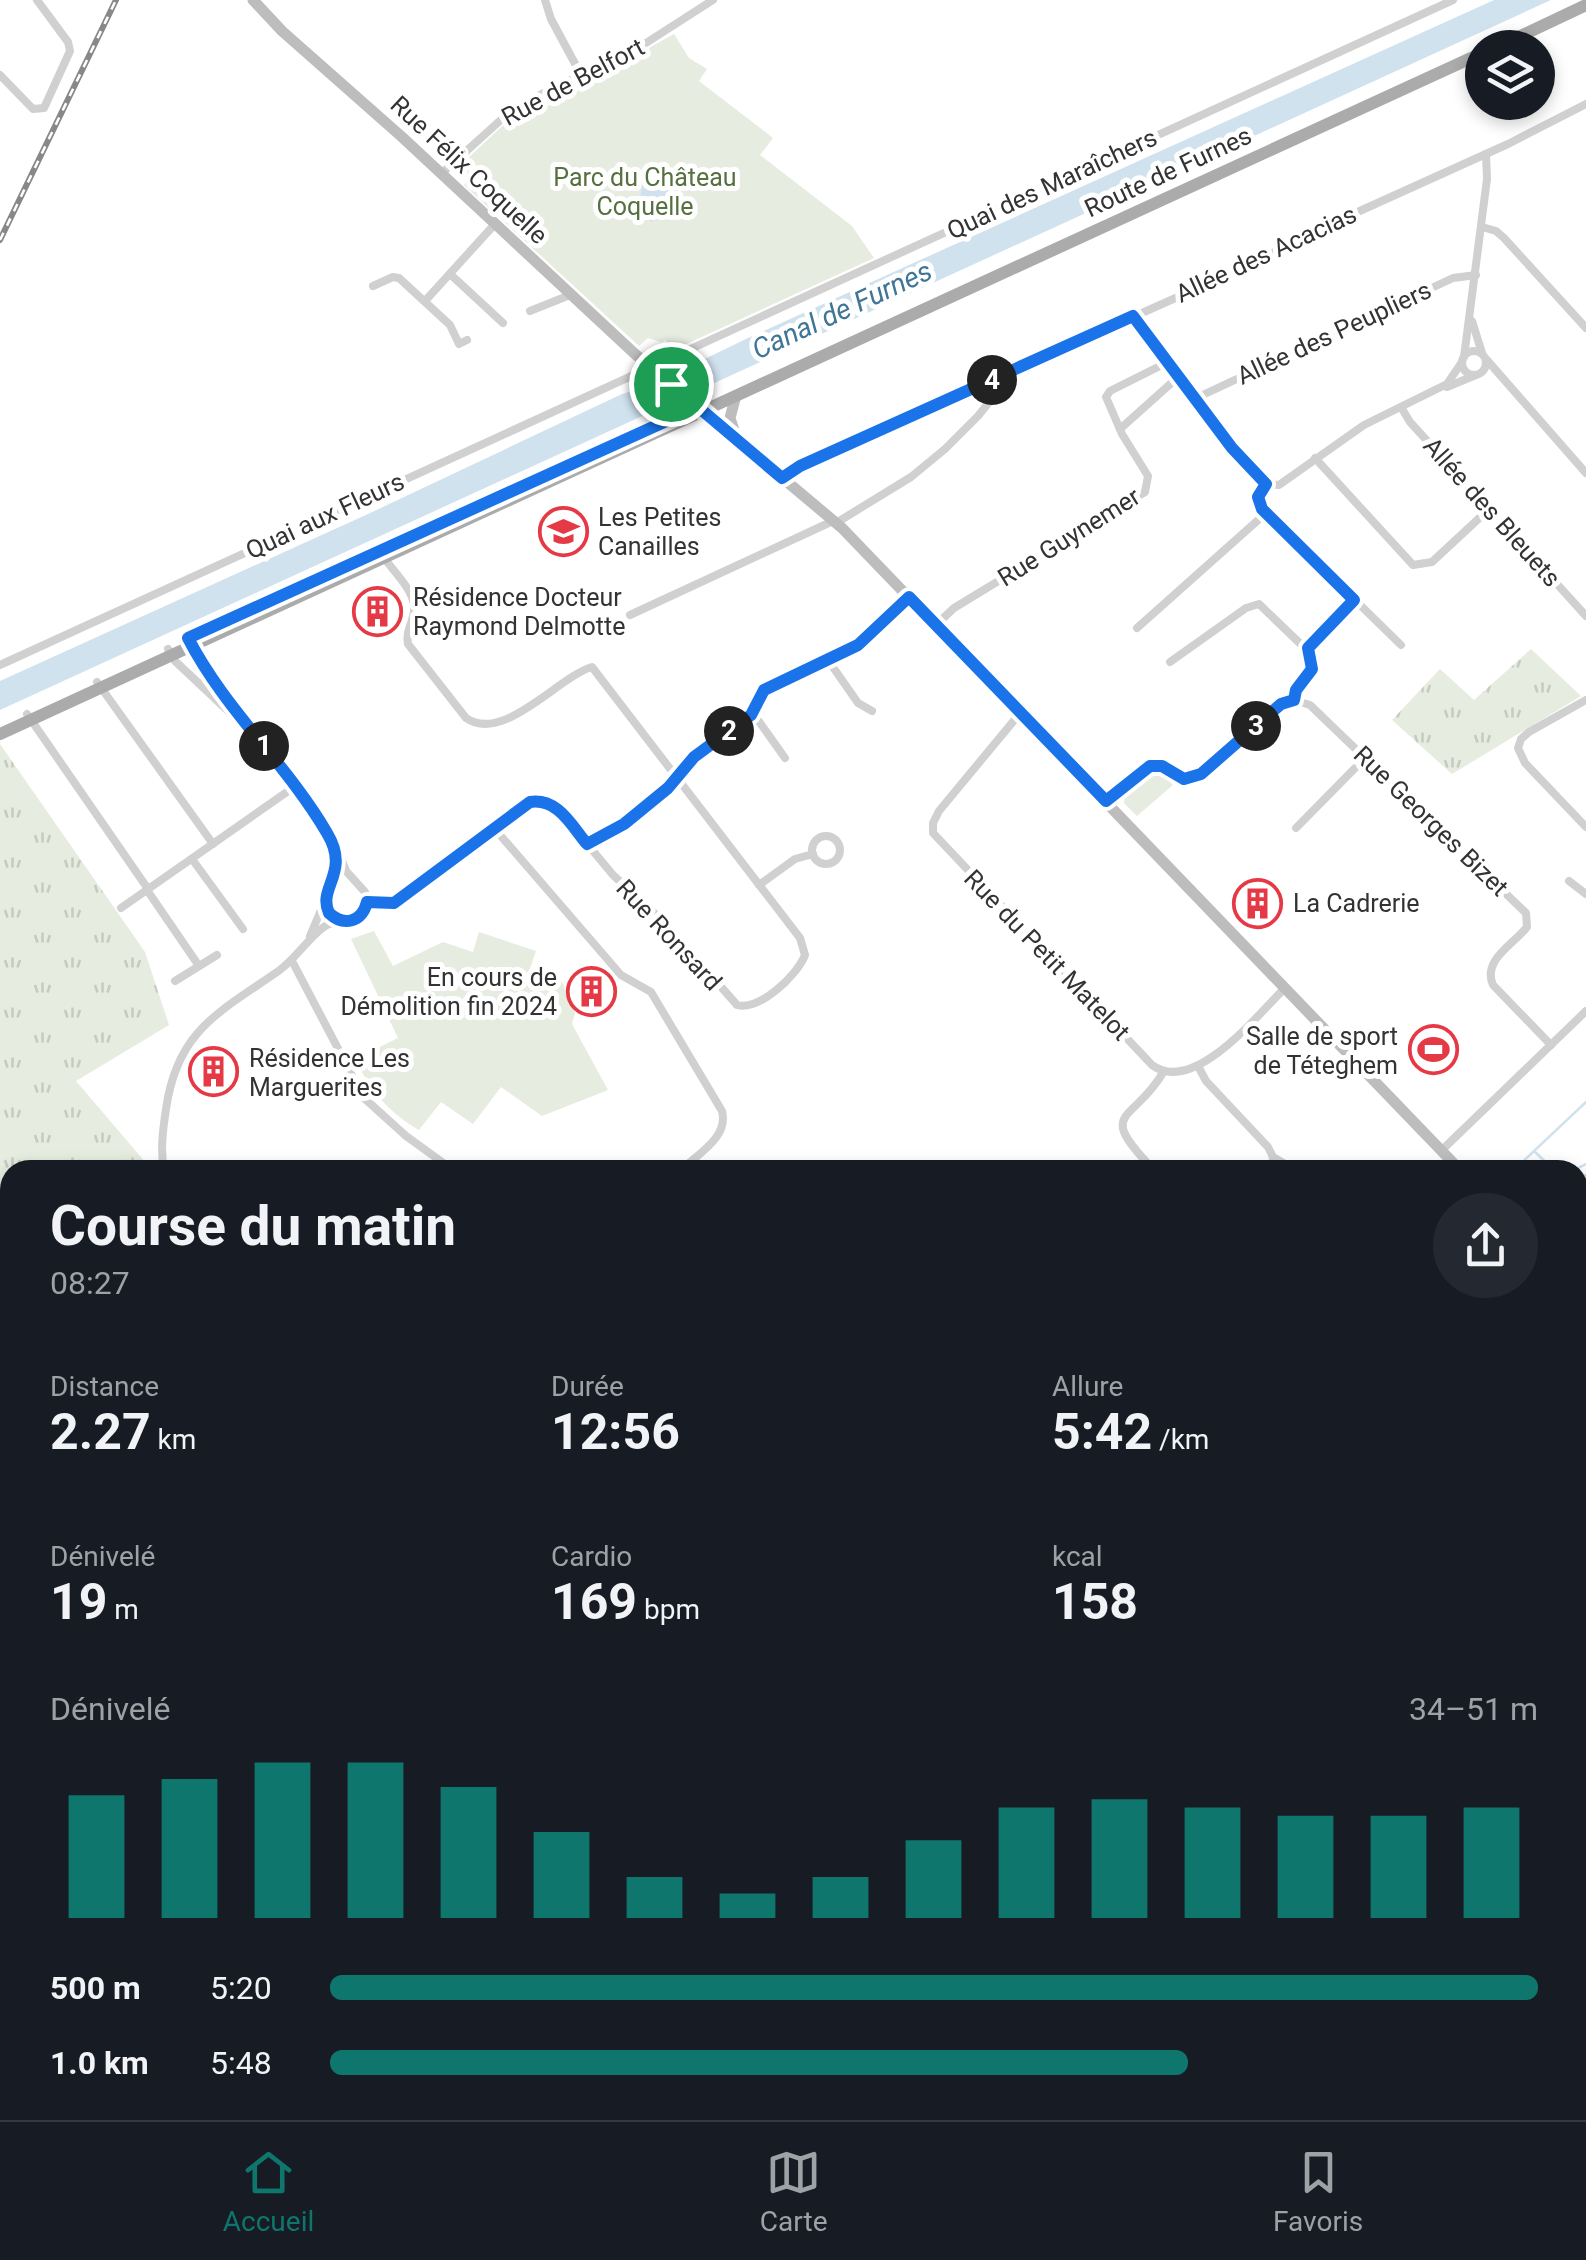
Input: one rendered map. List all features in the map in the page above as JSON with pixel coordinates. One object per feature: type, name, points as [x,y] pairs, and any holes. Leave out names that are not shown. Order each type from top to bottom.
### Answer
[{"type":"main road","points":[[1533,30],[1586,6]]},
{"type":"main road","name":"Route de Furnes","points":[[382,554],[674,411],[735,399],[872,332],[1465,61]]},
{"type":"main road","name":"Route de Furnes","points":[[0,734],[29,717],[698,406],[872,332]]},
{"type":"main road","name":"Route de Furnes","points":[[0,725],[29,717]]},
{"type":"street","points":[[0,75],[33,109],[44,108],[70,50],[37,0]]},
{"type":"street","name":"Rue Félix Coquelle","points":[[253,0],[570,295],[831,519],[1452,1160]]},
{"type":"street","points":[[545,0],[580,73]]},
{"type":"street","name":"Rue de Belfort","points":[[441,174],[510,110],[646,43],[713,0]]},
{"type":"street","name":"Quai des Maraîchers","points":[[653,369],[1453,0]]},
{"type":"street","name":"Allée des Acacias","points":[[782,478],[800,466],[1022,368],[1586,104]]},
{"type":"street","points":[[1486,154],[1488,173],[1482,227],[1463,360],[1466,372],[1492,374],[1502,380]]},
{"type":"street","points":[[425,301],[494,225]]},
{"type":"street","points":[[1482,227],[1502,236],[1586,328]]},
{"type":"street","points":[[450,274],[503,324]]},
{"type":"street","name":"Allée des Peupliers","points":[[1194,399],[1453,278],[1476,275]]},
{"type":"street","points":[[373,286],[398,277],[463,342]]},
{"type":"street","points":[[530,311],[570,295]]},
{"type":"street","points":[[1472,306],[1473,330],[1484,356],[1586,473]]},
{"type":"street","points":[[1133,316],[1232,448],[1266,484],[1279,485],[1358,428],[1479,374]]},
{"type":"street","points":[[1433,392],[1453,379],[1470,352],[1484,356]]},
{"type":"street","points":[[1479,374],[1484,356]]},
{"type":"street","points":[[1166,363],[1108,392],[1106,402],[1120,429],[1177,378]]},
{"type":"street","points":[[630,614],[831,519],[926,465],[966,429],[1005,380],[1022,368]]},
{"type":"street","name":"Quai aux Fleurs","points":[[0,665],[653,369]]},
{"type":"street","points":[[671,384],[674,411]]},
{"type":"street","points":[[984,384],[990,389],[992,400]]},
{"type":"street","points":[[735,399],[730,418],[738,440]]},
{"type":"street","name":"Allée des Bleuets","points":[[1400,407],[1586,616]]},
{"type":"street","name":"Rue Guynemer","points":[[936,625],[954,608],[1146,492],[1148,476],[1120,429]]},
{"type":"street","points":[[1315,458],[1416,566],[1432,562],[1489,509]]},
{"type":"street","points":[[1266,484],[1258,500],[1266,513],[1401,645]]},
{"type":"street","points":[[1137,628],[1266,513]]},
{"type":"street","name":"Rue Ronsard","points":[[382,554],[413,601],[408,644],[469,720],[480,725],[492,724],[534,704],[576,673],[592,667],[803,942],[805,956],[798,968],[762,1002],[746,1008],[730,1000],[678,938],[596,854]]},
{"type":"street","points":[[367,902],[394,903],[527,803],[544,802],[557,808],[596,854],[679,777],[694,757],[753,713],[764,690],[861,644],[909,597]]},
{"type":"street","points":[[1308,648],[1354,600]]},
{"type":"street","points":[[1106,801],[1150,766],[1162,766],[1184,779],[1198,777],[1281,704],[1294,700],[1296,690],[1312,669],[1308,648],[1256,604],[1170,662]]},
{"type":"street","points":[[163,1160],[169,1090],[186,1045],[213,1016],[295,958],[324,926],[357,918],[367,902],[330,838],[223,695],[190,642]]},
{"type":"street","points":[[170,652],[260,740]]},
{"type":"street","points":[[828,660],[858,703],[872,711]]},
{"type":"street","points":[[99,685],[212,844]]},
{"type":"street","name":"Rue Georges Bizet","points":[[1294,700],[1310,705],[1526,913],[1527,927],[1492,963],[1489,977],[1550,1045]]},
{"type":"street","points":[[1586,700],[1529,732],[1518,748],[1525,763],[1586,827]]},
{"type":"street","name":"Rue du Petit Matelot","points":[[1021,712],[939,811],[933,822],[934,836],[1152,1065],[1164,1071]]},
{"type":"street","points":[[753,713],[786,758]]},
{"type":"street","points":[[29,717],[199,966]]},
{"type":"street","points":[[1296,828],[1365,758]]},
{"type":"street","points":[[121,908],[294,787]]},
{"type":"street","points":[[587,844],[624,824]]},
{"type":"street","points":[[494,828],[565,914],[584,929],[620,976],[644,987],[653,996],[720,1108],[724,1118],[722,1130],[690,1160]]},
{"type":"street","points":[[295,958],[320,918],[337,864],[330,838]]},
{"type":"street","points":[[759,885],[795,859],[813,854]]},
{"type":"street","points":[[192,858],[243,929]]},
{"type":"street","points":[[330,887],[343,880],[357,883]]},
{"type":"street","points":[[1568,881],[1586,894]]},
{"type":"street","points":[[325,900],[329,913],[341,921]]},
{"type":"street","points":[[175,980],[217,955]]},
{"type":"street","points":[[295,958],[364,1098],[402,1134],[439,1160]]},
{"type":"street","points":[[1145,1160],[1126,1140],[1122,1124],[1126,1114],[1153,1088],[1164,1071],[1198,1066],[1214,1057],[1286,988]]},
{"type":"street","points":[[1442,1150],[1586,1010]]},
{"type":"street","points":[[1198,1066],[1206,1081],[1268,1147],[1273,1160]]},
{"type":"street","points":[[1273,1157],[1278,1160]]},
{"type":"green space","name":"Parc du Château Coquelle","points":[[674,34],[689,58],[707,69],[699,81],[773,138],[760,155],[852,226],[874,258],[671,351],[666,340],[648,338],[639,346],[464,185],[468,180],[467,159],[514,115],[531,106],[535,111],[642,59],[640,53]]},
{"type":"green space","points":[[1531,649],[1581,696],[1452,774],[1392,720],[1440,669],[1474,700]]},
{"type":"green space","points":[[0,744],[145,952],[169,1025],[76,1081],[143,1160],[0,1160]]},
{"type":"green space","points":[[1154,773],[1164,775],[1173,785],[1137,816],[1124,803],[1125,795]]},
{"type":"green space","points":[[374,931],[393,966],[443,942],[473,952],[479,932],[536,951],[529,971],[562,982],[575,1013],[572,1024],[608,1090],[542,1116],[501,1087],[473,1124],[441,1102],[419,1130],[408,1123],[381,1100],[355,1059],[398,1038],[351,939]]},
{"type":"water","name":"Canal de Furnes","points":[[1494,0],[1551,0],[1485,30],[1465,30],[1465,39],[0,710],[0,681]]},
{"type":"water","points":[[659,166],[677,175],[667,196],[678,204],[660,200],[661,217],[651,222],[641,210],[641,190],[648,174]]},
{"type":"waterway","points":[[1525,1160],[1586,1102]]},
{"type":"waterway","points":[[1534,1151],[1543,1160]]},
{"type":"railway","points":[[0,240],[116,0]]},
{"type":"place","name":"Les Petites Canailles","points":[[563,531]]},
{"type":"place","name":"Résidence Docteur Raymond Delmotte","points":[[378,611]]},
{"type":"place","name":"La Cadrerie","points":[[1258,903]]},
{"type":"place","name":"En cours de Démolition fin 2024","points":[[592,991]]},
{"type":"place","name":"Salle de sport de Téteghem","points":[[1433,1050]]},
{"type":"place","name":"Résidence Les Marguerites","points":[[214,1072]]},
{"type":"route","points":[[1133,316],[1232,448],[1266,484],[1258,497],[1262,509],[1354,600],[1308,648],[1312,669],[1296,690],[1294,700],[1281,704],[1198,777],[1184,779],[1162,766],[1150,766],[1106,801],[909,597],[858,645],[764,690],[751,715],[694,757],[671,786],[610,834],[587,844],[555,806],[530,802],[394,903],[367,902],[361,916],[351,921],[334,918],[325,904],[337,868],[330,838],[223,695],[188,638],[673,418],[676,400],[671,384],[782,478],[800,466],[1133,316]]}]
